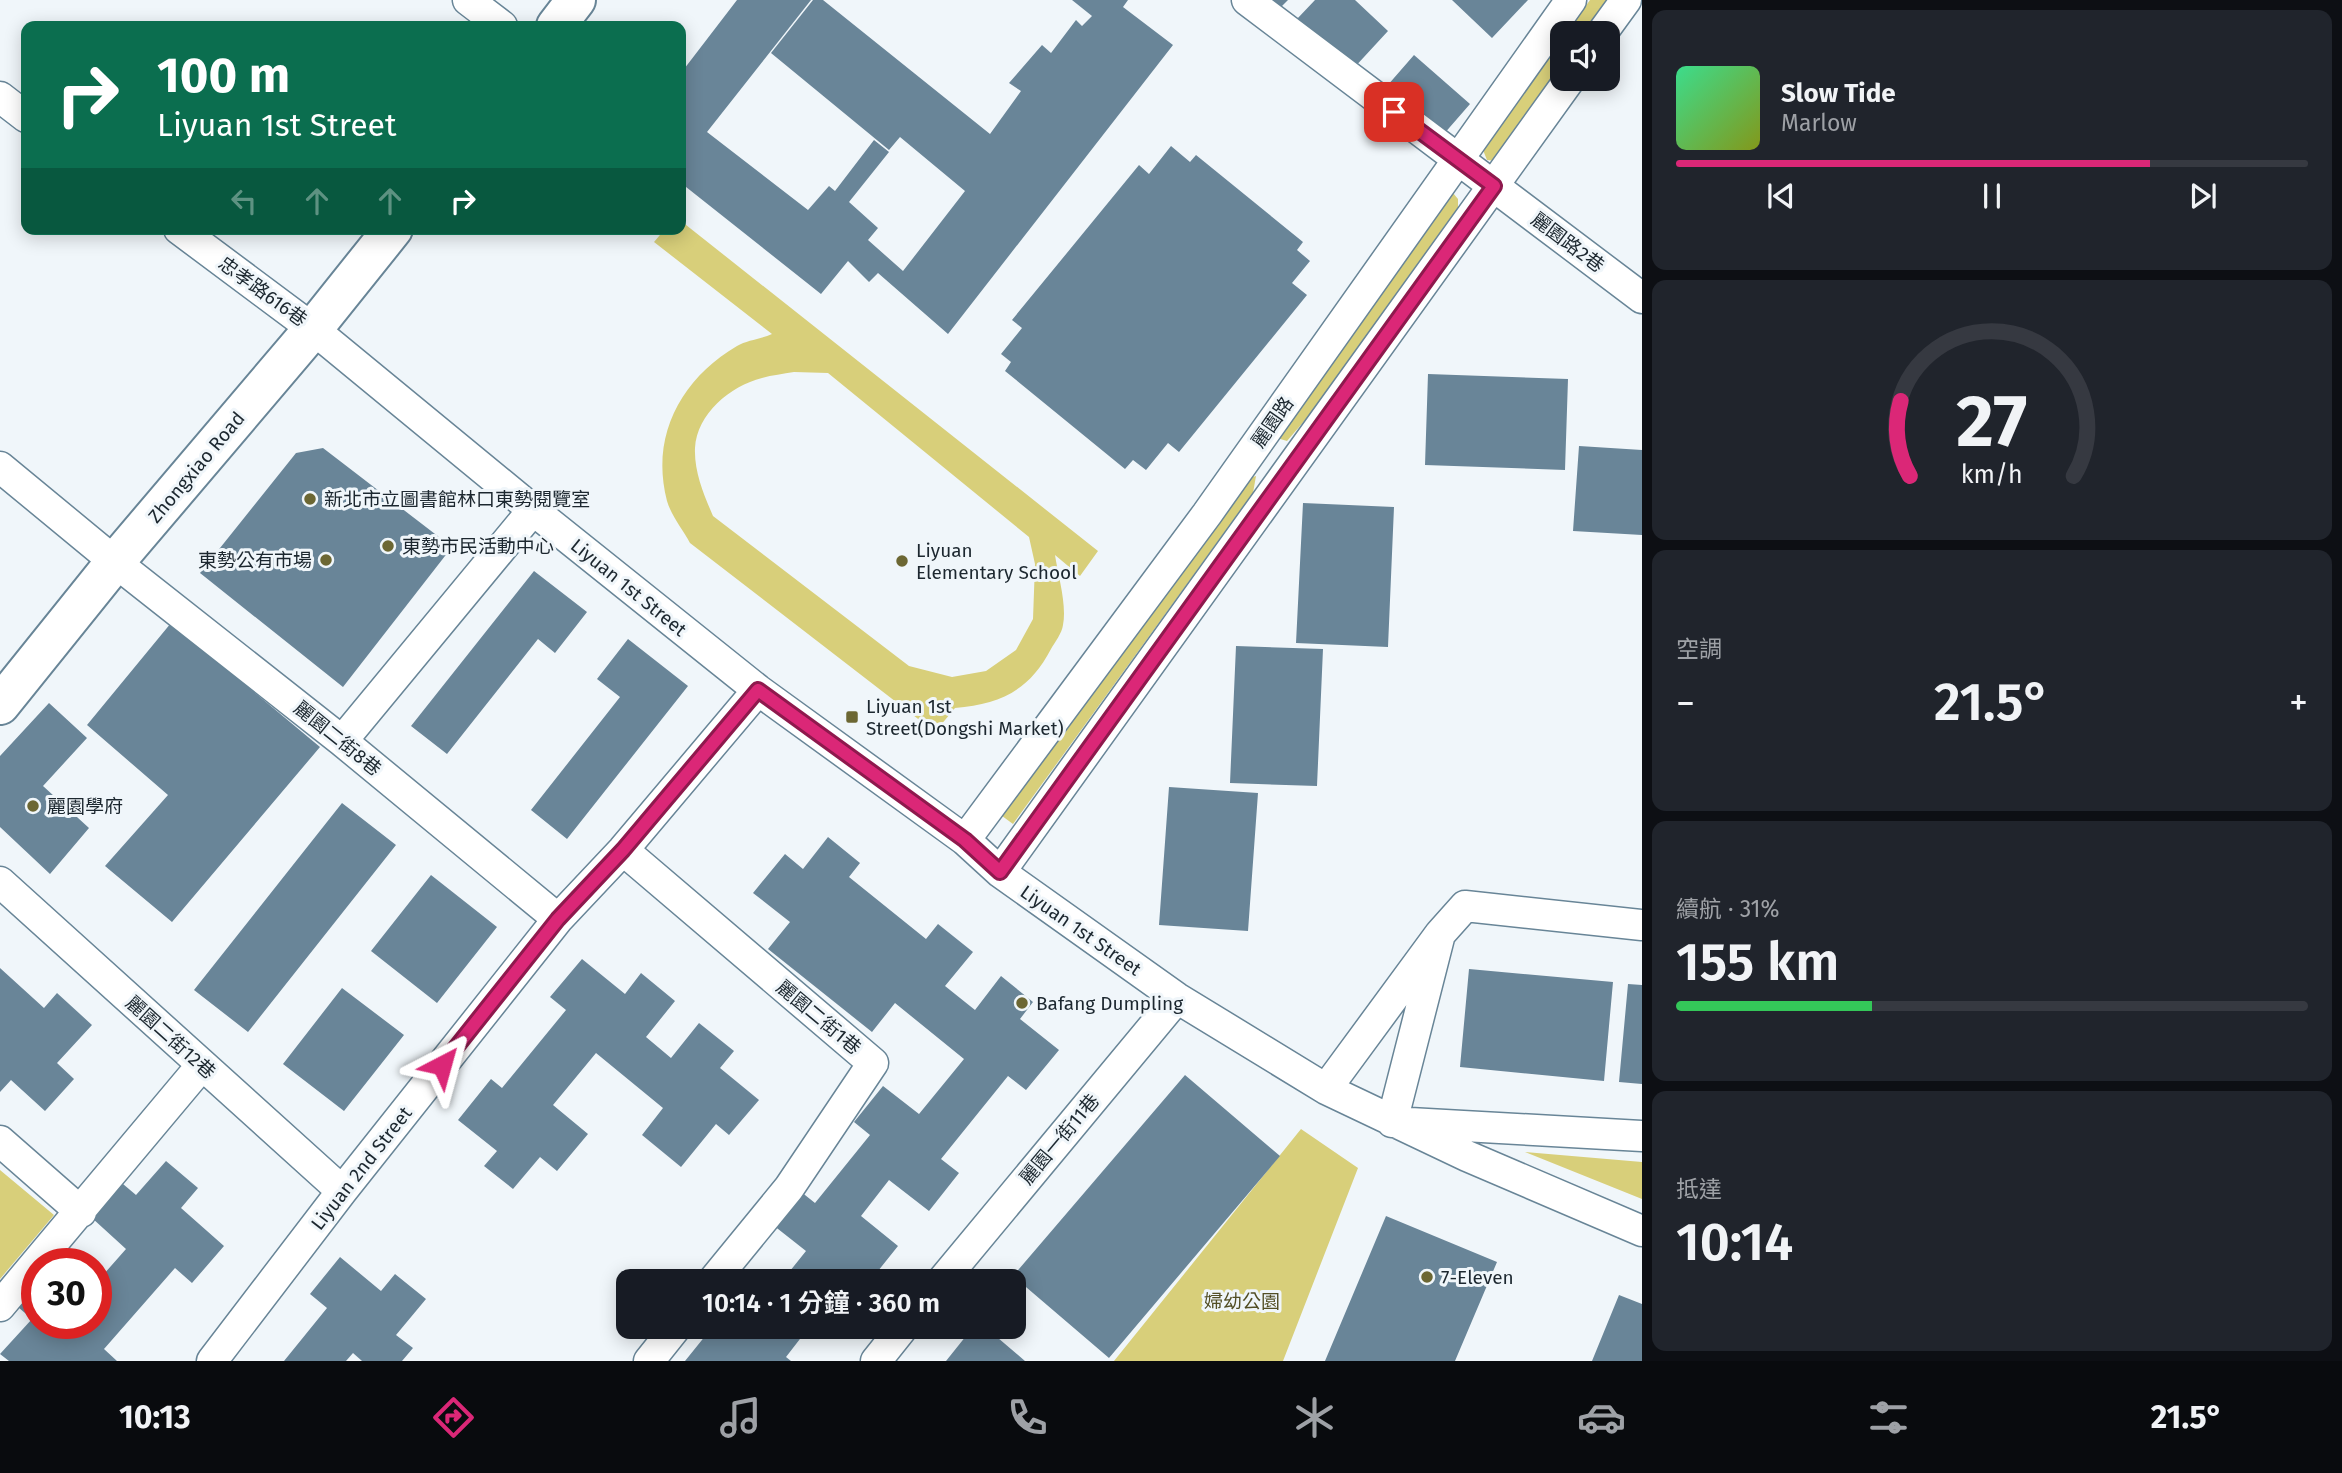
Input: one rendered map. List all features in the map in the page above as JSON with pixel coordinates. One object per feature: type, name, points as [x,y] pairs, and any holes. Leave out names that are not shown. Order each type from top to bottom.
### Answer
[{"type":"street","points":[[468,0],[495,21]]},
{"type":"street","points":[[559,21],[576,0]]},
{"type":"street","name":"麗園路2巷","points":[[1247,0],[1642,298]]},
{"type":"street","name":"麗園路","points":[[965,840],[1207,514],[1571,0]]},
{"type":"street","points":[[1611,21],[1626,0]]},
{"type":"street","points":[[1000,872],[1561,91]]},
{"type":"street","points":[[0,97],[21,113]]},
{"type":"street","name":"忠孝路616巷","points":[[186,235],[313,329]]},
{"type":"street","name":"Zhongxiao Road","points":[[0,705],[115,562],[313,329],[388,235]]},
{"type":"street","name":"Liyuan 1st Street","points":[[313,329],[758,690],[965,840],[1000,872],[1177,998],[1326,1089],[1392,1122],[1642,1231]]},
{"type":"street","name":"麗園二街8巷","points":[[0,467],[115,562],[342,741],[558,919]]},
{"type":"street","points":[[342,741],[533,510]]},
{"type":"street","name":"Liyuan 2nd Street","points":[[212,1361],[342,1191],[558,919],[623,850],[758,690]]},
{"type":"street","name":"麗園二街1巷","points":[[623,850],[873,1063],[789,1188],[723,1269]]},
{"type":"street","name":"麗園二街12巷","points":[[0,882],[342,1191]]},
{"type":"street","points":[[1326,1089],[1440,934],[1465,906],[1642,925]]},
{"type":"street","points":[[1440,934],[1392,1122],[1642,1136]]},
{"type":"street","name":"麗園一街11巷","points":[[952,1269],[1177,998]]},
{"type":"street","points":[[0,1306],[202,1065]]},
{"type":"street","points":[[0,1141],[80,1213]]},
{"type":"street","points":[[649,1361],[667,1339]]},
{"type":"street","points":[[876,1361],[894,1339]]},
{"type":"green space","points":[[1590,0],[1610,0],[1595,21],[1575,21]]},
{"type":"green space","points":[[1550,56],[1550,85],[1496,161],[1487,160],[1483,150]]},
{"type":"green space","points":[[1453,193],[1458,199],[1458,208],[1312,412],[1287,441],[1277,438],[1441,203]]},
{"type":"green space","points":[[686,225],[1098,551],[1080,576],[1055,555],[1063,599],[1062,628],[1042,663],[1023,685],[999,699],[955,708],[935,732],[690,543],[667,501],[663,454],[667,432],[686,392],[717,359],[741,344],[772,334],[654,242],[660,235],[686,235]],"holes":[[[794,372],[828,373],[1029,537],[1035,564],[1033,619],[1016,650],[986,671],[952,677],[909,666],[713,516],[696,466],[697,436],[717,403],[750,382]]]},
{"type":"green space","points":[[1256,476],[1253,493],[1013,824],[998,813],[1240,481]]},
{"type":"green space","name":"婦幼公園","points":[[1301,1129],[1358,1168],[1283,1361],[1114,1361]]},
{"type":"green space","points":[[1525,1152],[1642,1162],[1642,1199]]},
{"type":"green space","points":[[0,1170],[54,1215],[26,1248],[21,1248],[21,1254],[0,1279]]},
{"type":"building","points":[[737,0],[811,0],[707,132],[808,210],[829,186],[835,191],[874,140],[889,152],[849,202],[878,228],[868,240],[903,271],[965,191],[900,137],[889,150],[771,53],[813,0],[823,0],[990,134],[1021,91],[1009,83],[1042,45],[1051,53],[1076,20],[1082,26],[1092,16],[1072,0],[1128,0],[1123,7],[1173,45],[948,334],[878,273],[869,282],[848,261],[821,294],[686,187],[686,66]]},
{"type":"building","points":[[1271,0],[1288,0],[1280,8]]},
{"type":"building","points":[[1315,0],[1355,0],[1388,31],[1352,70],[1297,19]]},
{"type":"building","points":[[1452,0],[1528,0],[1492,38]]},
{"type":"building","points":[[1414,55],[1470,104],[1443,135],[1387,86]]},
{"type":"building","points":[[1171,146],[1190,162],[1196,155],[1303,242],[1297,250],[1310,261],[1292,283],[1307,295],[1179,452],[1168,443],[1146,470],[1133,460],[1125,469],[1005,371],[1011,362],[1001,354],[1022,328],[1012,320],[1139,165],[1149,174]]},
{"type":"building","points":[[1428,374],[1568,379],[1565,470],[1425,465]]},
{"type":"building","points":[[1579,446],[1642,450],[1642,535],[1573,531]]},
{"type":"building","name":"東勢公有市場","points":[[323,448],[452,547],[343,687],[200,573],[296,453]]},
{"type":"building","points":[[1303,503],[1394,507],[1388,647],[1296,643]]},
{"type":"building","points":[[534,571],[587,612],[555,653],[538,639],[447,754],[411,726]]},
{"type":"building","points":[[171,623],[320,747],[172,922],[105,866],[168,795],[87,725]]},
{"type":"building","points":[[628,639],[688,686],[567,839],[531,810],[620,697],[597,679]]},
{"type":"building","points":[[1236,646],[1323,649],[1317,786],[1230,783]]},
{"type":"building","name":"麗園學府","points":[[49,703],[87,738],[43,786],[89,828],[50,874],[0,827],[0,756]]},
{"type":"building","points":[[1169,787],[1258,793],[1248,931],[1159,925]]},
{"type":"building","points":[[342,803],[396,845],[248,1032],[194,990]]},
{"type":"building","points":[[828,837],[860,863],[849,877],[926,939],[938,924],[973,952],[945,986],[975,1010],[1001,976],[1033,1002],[1020,1019],[1059,1050],[1026,1090],[1008,1076],[941,1159],[959,1173],[929,1211],[889,1180],[861,1216],[898,1246],[880,1269],[792,1269],[806,1251],[773,1225],[800,1191],[815,1203],[870,1135],[854,1122],[883,1086],[919,1114],[964,1059],[895,1003],[872,1032],[768,949],[790,922],[753,893],[785,854],[803,869]]},
{"type":"building","points":[[431,875],[497,927],[437,1003],[371,951]]},
{"type":"building","points":[[582,959],[625,994],[641,973],[675,1001],[646,1037],[671,1058],[699,1023],[734,1051],[720,1068],[759,1100],[729,1135],[716,1124],[681,1167],[642,1135],[663,1108],[596,1053],[553,1105],[588,1134],[557,1171],[540,1157],[513,1189],[484,1166],[497,1151],[458,1120],[491,1079],[502,1088],[566,1010],[550,997]]},
{"type":"building","points":[[0,968],[44,1008],[57,993],[92,1025],[57,1063],[74,1079],[45,1111],[11,1080],[0,1092]]},
{"type":"building","points":[[1469,969],[1613,982],[1604,1081],[1460,1067]]},
{"type":"building","points":[[1628,984],[1642,985],[1642,1084],[1619,1082]]},
{"type":"building","points":[[342,988],[404,1035],[344,1111],[283,1064]]},
{"type":"building","points":[[1185,1075],[1280,1156],[1109,1358],[1026,1287],[1026,1269],[1019,1269]]},
{"type":"building","points":[[166,1161],[198,1188],[181,1208],[224,1246],[192,1283],[175,1268],[104,1349],[117,1361],[9,1361],[0,1354],[21,1331],[21,1339],[112,1339],[112,1265],[126,1249],[92,1218],[123,1184],[136,1195]]},
{"type":"building","points":[[1386,1216],[1497,1262],[1455,1361],[1325,1361]]},
{"type":"building","points":[[340,1257],[381,1291],[395,1274],[426,1299],[396,1335],[413,1348],[402,1361],[362,1361],[353,1353],[346,1361],[284,1361],[327,1308],[310,1294]]},
{"type":"building","points":[[1619,1295],[1642,1304],[1642,1361],[1592,1361]]},
{"type":"building","points":[[703,1339],[800,1339],[786,1357],[791,1361],[685,1361]]},
{"type":"building","points":[[964,1339],[999,1339],[1025,1361],[946,1361]]},
{"type":"place","name":"新北市立圖書館林口東勢閱覽室","points":[[310,499]]},
{"type":"place","name":"東勢市民活動中心","points":[[388,546]]},
{"type":"place","name":"東勢公有市場","points":[[326,560]]},
{"type":"place","name":"Liyuan Elementary School","points":[[902,561]]},
{"type":"place","name":"Liyuan 1st Street(Dongshi Market)","points":[[852,717]]},
{"type":"place","name":"麗園學府","points":[[33,806]]},
{"type":"place","name":"Bafang Dumpling","points":[[1022,1003]]},
{"type":"place","name":"7-Eleven","points":[[1427,1277]]},
{"type":"route","points":[[442,1065],[558,919],[623,850],[758,690],[965,840],[1000,872],[1494,186],[1394,112]]}]
